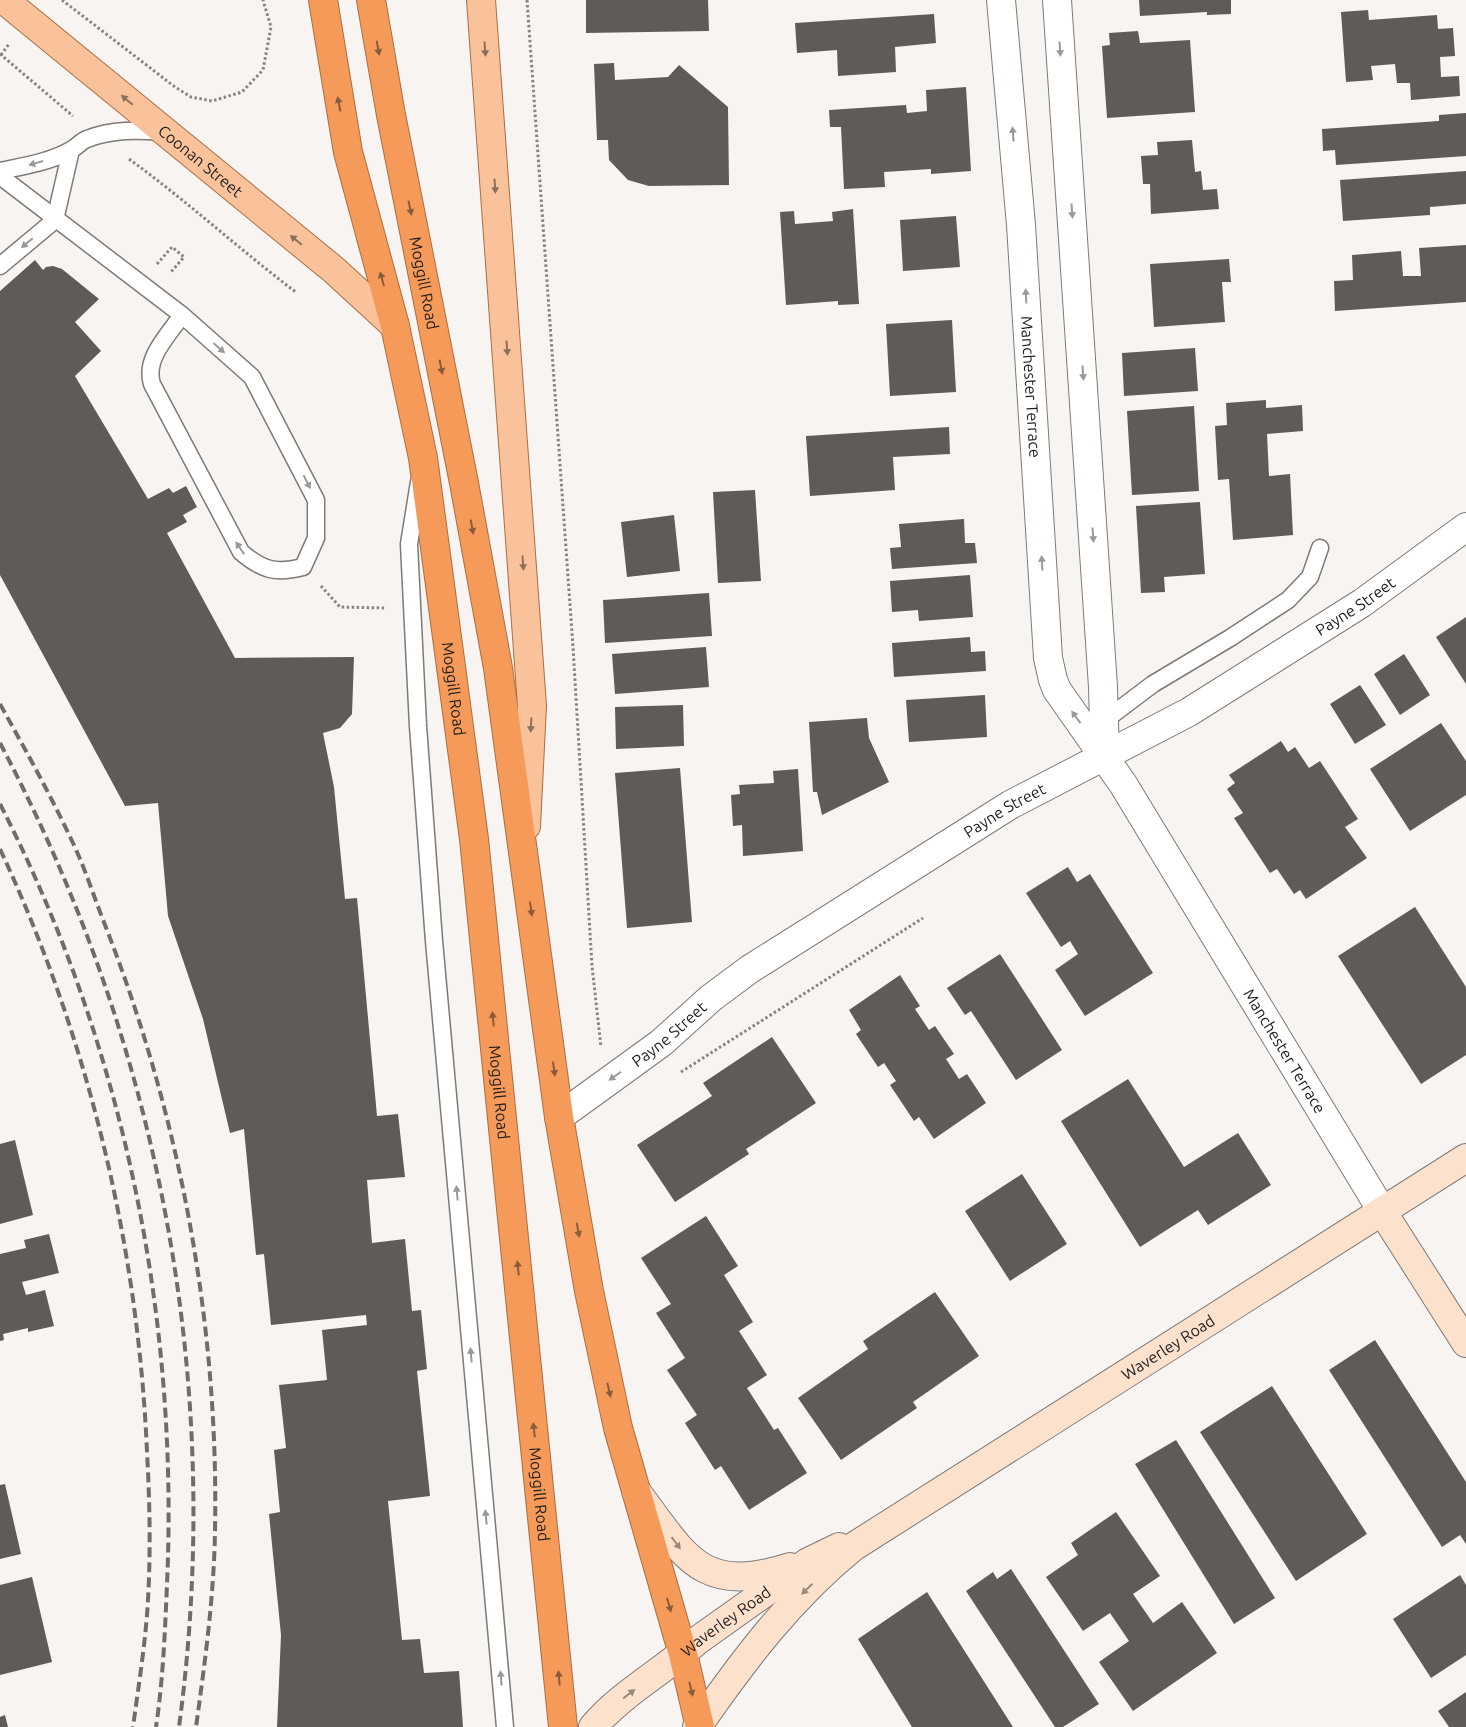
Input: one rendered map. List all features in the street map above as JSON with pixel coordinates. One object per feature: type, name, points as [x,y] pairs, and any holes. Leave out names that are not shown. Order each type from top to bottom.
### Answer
[{"type":"highway","name":"Moggill Road","points":[[323,0],[348,152],[395,326],[422,448],[474,839],[564,1727]]},
{"type":"highway","name":"Moggill Road","points":[[372,0],[391,115],[460,463],[498,668],[559,1117],[606,1376],[636,1491],[683,1654],[699,1726]]},
{"type":"main road","name":"Coonan Street","points":[[4,0],[334,270],[395,326]]},
{"type":"main road","name":"Moggill Road","points":[[481,0],[532,706],[525,860]]},
{"type":"street","name":"Manchester Terrace","points":[[1001,0],[1021,225],[1048,658],[1052,680],[1057,690],[1105,756],[1382,1211],[1466,1343]]},
{"type":"street","name":"Manchester Terrace","points":[[1057,0],[1105,756]]},
{"type":"street","name":"Payne Street","points":[[559,1117],[661,1043],[750,969],[1010,806],[1189,712],[1362,603],[1466,527]]},
{"type":"street","name":"Waverley Road","points":[[699,1726],[750,1652],[785,1612],[836,1561],[871,1534],[1466,1158]]},
{"type":"street","points":[[636,1491],[688,1558],[711,1573],[728,1577],[753,1576],[808,1562]]},
{"type":"street","name":"Waverley Road","points":[[593,1727],[624,1696],[683,1654],[698,1640],[808,1562],[871,1534]]},
{"type":"lane","points":[[0,171],[48,160],[71,150],[84,139],[134,130],[164,132]]},
{"type":"lane","points":[[0,266],[55,220],[71,150]]},
{"type":"lane","points":[[0,176],[55,220],[182,315],[252,377],[316,500],[316,538],[303,567],[285,572],[258,567],[241,552],[176,426],[152,384],[149,374],[151,361],[182,315]]},
{"type":"lane","name":"Moggill Road","points":[[422,448],[409,544],[419,735],[434,941],[505,1727]]},
{"type":"lane","points":[[1104,721],[1153,684],[1230,638],[1288,600],[1310,577],[1320,548]]},
{"type":"path","points":[[62,0],[175,87],[191,96],[212,101],[242,92],[264,70],[271,27],[263,0]]},
{"type":"path","points":[[527,0],[573,638],[592,966],[601,1052]]},
{"type":"path","points":[[0,54],[97,136],[172,190],[264,268],[297,293]]},
{"type":"path","points":[[155,266],[172,247]]},
{"type":"path","points":[[303,567],[340,607],[391,608]]},
{"type":"path","points":[[680,1073],[923,918]]},
{"type":"building","points":[[586,0],[708,0],[709,31],[586,33]]},
{"type":"building","points":[[1139,0],[1231,0],[1231,14],[1207,15],[1207,12],[1140,16]]},
{"type":"building","points":[[1368,10],[1369,20],[1437,15],[1438,29],[1453,28],[1455,56],[1440,57],[1441,77],[1459,76],[1460,96],[1411,100],[1410,83],[1397,83],[1395,64],[1371,66],[1373,80],[1346,82],[1341,12]]},
{"type":"building","points":[[934,14],[936,43],[895,47],[896,72],[838,76],[837,50],[797,53],[795,23]]},
{"type":"building","points":[[1138,31],[1140,43],[1190,40],[1195,112],[1107,118],[1102,46],[1110,45],[1109,33]]},
{"type":"building","points":[[614,63],[615,80],[668,77],[679,65],[728,107],[729,185],[649,186],[628,180],[609,160],[608,140],[597,140],[594,64]]},
{"type":"building","points":[[966,87],[971,171],[931,174],[931,169],[884,172],[885,187],[844,189],[841,127],[830,127],[829,110],[906,105],[907,113],[927,111],[926,90]]},
{"type":"building","points":[[1466,113],[1466,156],[1336,165],[1335,150],[1323,151],[1322,129],[1439,121],[1439,115]]},
{"type":"building","points":[[1192,140],[1195,172],[1201,171],[1203,190],[1217,189],[1219,209],[1151,214],[1150,184],[1143,184],[1141,156],[1158,155],[1157,142]]},
{"type":"building","points":[[1466,171],[1466,204],[1430,207],[1430,215],[1343,221],[1340,180]]},
{"type":"building","points":[[853,209],[859,304],[838,305],[838,301],[786,305],[780,212],[794,211],[795,224],[833,221],[832,212]]},
{"type":"building","points":[[956,216],[960,267],[903,271],[900,220]]},
{"type":"building","points":[[1466,245],[1466,302],[1335,311],[1334,281],[1353,280],[1352,255],[1401,251],[1403,276],[1421,276],[1419,248]]},
{"type":"building","points":[[1229,259],[1231,282],[1222,282],[1225,322],[1154,327],[1150,264]]},
{"type":"building","points":[[35,260],[43,270],[46,267],[53,266],[62,269],[99,299],[75,322],[101,351],[75,376],[148,499],[169,488],[173,493],[186,486],[197,507],[183,515],[187,522],[167,533],[235,658],[354,657],[352,714],[340,728],[323,733],[334,787],[345,899],[357,898],[377,1116],[398,1114],[405,1177],[367,1180],[372,1243],[405,1239],[412,1311],[421,1310],[427,1369],[417,1371],[430,1496],[388,1501],[402,1640],[420,1639],[424,1673],[459,1671],[463,1727],[277,1727],[281,1635],[269,1514],[280,1512],[274,1450],[286,1448],[279,1385],[327,1380],[322,1330],[367,1325],[366,1315],[271,1325],[264,1254],[256,1255],[244,1129],[230,1133],[203,1019],[168,916],[158,803],[125,806],[0,575],[0,291]]},
{"type":"building","points":[[952,320],[956,392],[890,396],[886,324]]},
{"type":"building","points":[[1195,348],[1198,391],[1124,396],[1122,353]]},
{"type":"building","points":[[1266,400],[1266,408],[1302,405],[1303,431],[1267,434],[1269,476],[1290,474],[1293,535],[1233,540],[1229,479],[1218,480],[1215,426],[1227,425],[1226,403]]},
{"type":"building","points":[[1194,406],[1199,491],[1132,495],[1127,411]]},
{"type":"building","points":[[949,427],[950,454],[893,457],[895,490],[810,496],[806,436]]},
{"type":"building","points":[[755,490],[761,581],[718,583],[713,492]]},
{"type":"building","points":[[1200,502],[1205,574],[1164,577],[1165,592],[1141,593],[1136,506]]},
{"type":"building","points":[[674,515],[680,571],[627,577],[621,522]]},
{"type":"building","points":[[964,519],[965,543],[975,543],[977,563],[892,569],[890,548],[901,547],[899,524]]},
{"type":"building","points":[[970,575],[973,617],[919,621],[918,610],[892,612],[890,581]]},
{"type":"building","points":[[709,593],[712,636],[605,643],[603,600]]},
{"type":"building","points":[[1466,617],[1466,684],[1436,637]]},
{"type":"building","points":[[970,637],[971,652],[985,651],[986,671],[894,677],[892,643]]},
{"type":"building","points":[[706,647],[709,687],[615,694],[612,654]]},
{"type":"building","points":[[1404,654],[1430,695],[1400,715],[1374,674]]},
{"type":"building","points":[[1360,685],[1386,725],[1355,744],[1330,704]]},
{"type":"building","points":[[985,695],[987,737],[909,742],[906,700]]},
{"type":"building","points":[[683,705],[684,746],[616,749],[615,707]]},
{"type":"building","points":[[867,718],[869,738],[889,782],[822,815],[817,792],[813,792],[809,722]]},
{"type":"building","points":[[1441,723],[1466,761],[1466,795],[1410,831],[1370,769]]},
{"type":"building","points":[[1281,741],[1288,752],[1295,747],[1309,768],[1320,761],[1358,819],[1345,827],[1367,858],[1306,899],[1300,890],[1294,894],[1277,869],[1270,873],[1234,818],[1243,813],[1227,789],[1235,783],[1229,775]]},
{"type":"building","points":[[680,768],[692,922],[627,928],[615,773]]},
{"type":"building","points":[[798,769],[803,851],[743,856],[742,825],[733,826],[731,795],[740,794],[739,785],[774,783],[773,771]]},
{"type":"building","points":[[1068,867],[1077,882],[1090,874],[1153,973],[1085,1016],[1055,970],[1078,954],[1070,941],[1061,947],[1026,893]]},
{"type":"building","points":[[1415,907],[1466,987],[1466,1055],[1421,1084],[1338,956]]},
{"type":"building","points":[[1000,954],[1062,1050],[1016,1080],[971,1011],[965,1015],[947,988]]},
{"type":"building","points":[[900,975],[920,1006],[915,1009],[929,1030],[935,1026],[954,1054],[946,1059],[959,1079],[967,1074],[986,1103],[934,1139],[919,1117],[914,1121],[890,1085],[896,1081],[884,1063],[878,1067],[856,1034],[861,1030],[849,1010]]},
{"type":"building","points":[[772,1037],[816,1103],[746,1149],[749,1154],[675,1202],[637,1145],[712,1096],[703,1083]]},
{"type":"building","points":[[1128,1079],[1184,1167],[1238,1133],[1271,1185],[1208,1225],[1198,1210],[1140,1247],[1061,1121]]},
{"type":"building","points":[[15,1140],[33,1215],[0,1224],[0,1144]]},
{"type":"building","points":[[1022,1174],[1067,1244],[1010,1281],[965,1211]]},
{"type":"building","points":[[706,1216],[738,1266],[724,1275],[753,1322],[739,1331],[767,1375],[747,1388],[774,1430],[778,1428],[807,1473],[749,1510],[721,1466],[715,1470],[685,1423],[697,1415],[667,1370],[685,1358],[656,1313],[671,1304],[641,1258]]},
{"type":"building","points":[[49,1234],[59,1273],[22,1282],[26,1295],[45,1290],[54,1326],[28,1332],[28,1328],[3,1334],[4,1340],[0,1341],[0,1254],[26,1248],[24,1240]]},
{"type":"building","points":[[935,1292],[979,1356],[913,1402],[917,1408],[841,1460],[798,1398],[868,1349],[863,1341]]},
{"type":"building","points":[[1375,1340],[1466,1482],[1466,1544],[1460,1535],[1442,1547],[1329,1370]]},
{"type":"building","points":[[1272,1386],[1367,1534],[1296,1581],[1200,1432]]},
{"type":"building","points":[[1176,1440],[1275,1598],[1234,1624],[1135,1464]]},
{"type":"building","points":[[5,1484],[21,1554],[0,1559],[0,1485]]},
{"type":"building","points":[[1116,1512],[1160,1576],[1133,1594],[1153,1623],[1182,1602],[1217,1653],[1133,1711],[1099,1662],[1129,1641],[1110,1613],[1083,1631],[1046,1577],[1078,1555],[1071,1543]]},
{"type":"building","points":[[1011,1569],[1099,1704],[1063,1727],[1055,1727],[966,1591],[993,1572],[997,1579]]},
{"type":"building","points":[[1460,1575],[1466,1585],[1466,1655],[1431,1678],[1393,1619]]},
{"type":"building","points":[[32,1577],[52,1662],[0,1675],[0,1585]]},
{"type":"building","points":[[927,1592],[1013,1727],[912,1727],[858,1639]]},
{"type":"building","points":[[1466,1692],[1466,1727],[1449,1727],[1438,1711]]},
{"type":"building","points":[[5,1715],[8,1727],[0,1727],[0,1717]]},
{"type":"railway","points":[[0,704],[72,841],[105,925],[131,998],[154,1072],[174,1147],[190,1223],[202,1299],[210,1376],[215,1531],[211,1604],[196,1727]]},
{"type":"railway","points":[[0,743],[56,858],[102,977],[139,1098],[167,1221],[185,1346],[193,1472],[191,1600],[179,1727]]},
{"type":"railway","points":[[0,804],[43,895],[80,989],[110,1086],[134,1184],[152,1283],[163,1383],[168,1483],[167,1584],[162,1674],[156,1727]]},
{"type":"railway","points":[[0,849],[31,921],[59,994],[83,1068],[103,1143],[120,1220],[133,1297],[142,1374],[150,1534],[147,1615],[133,1727]]}]
